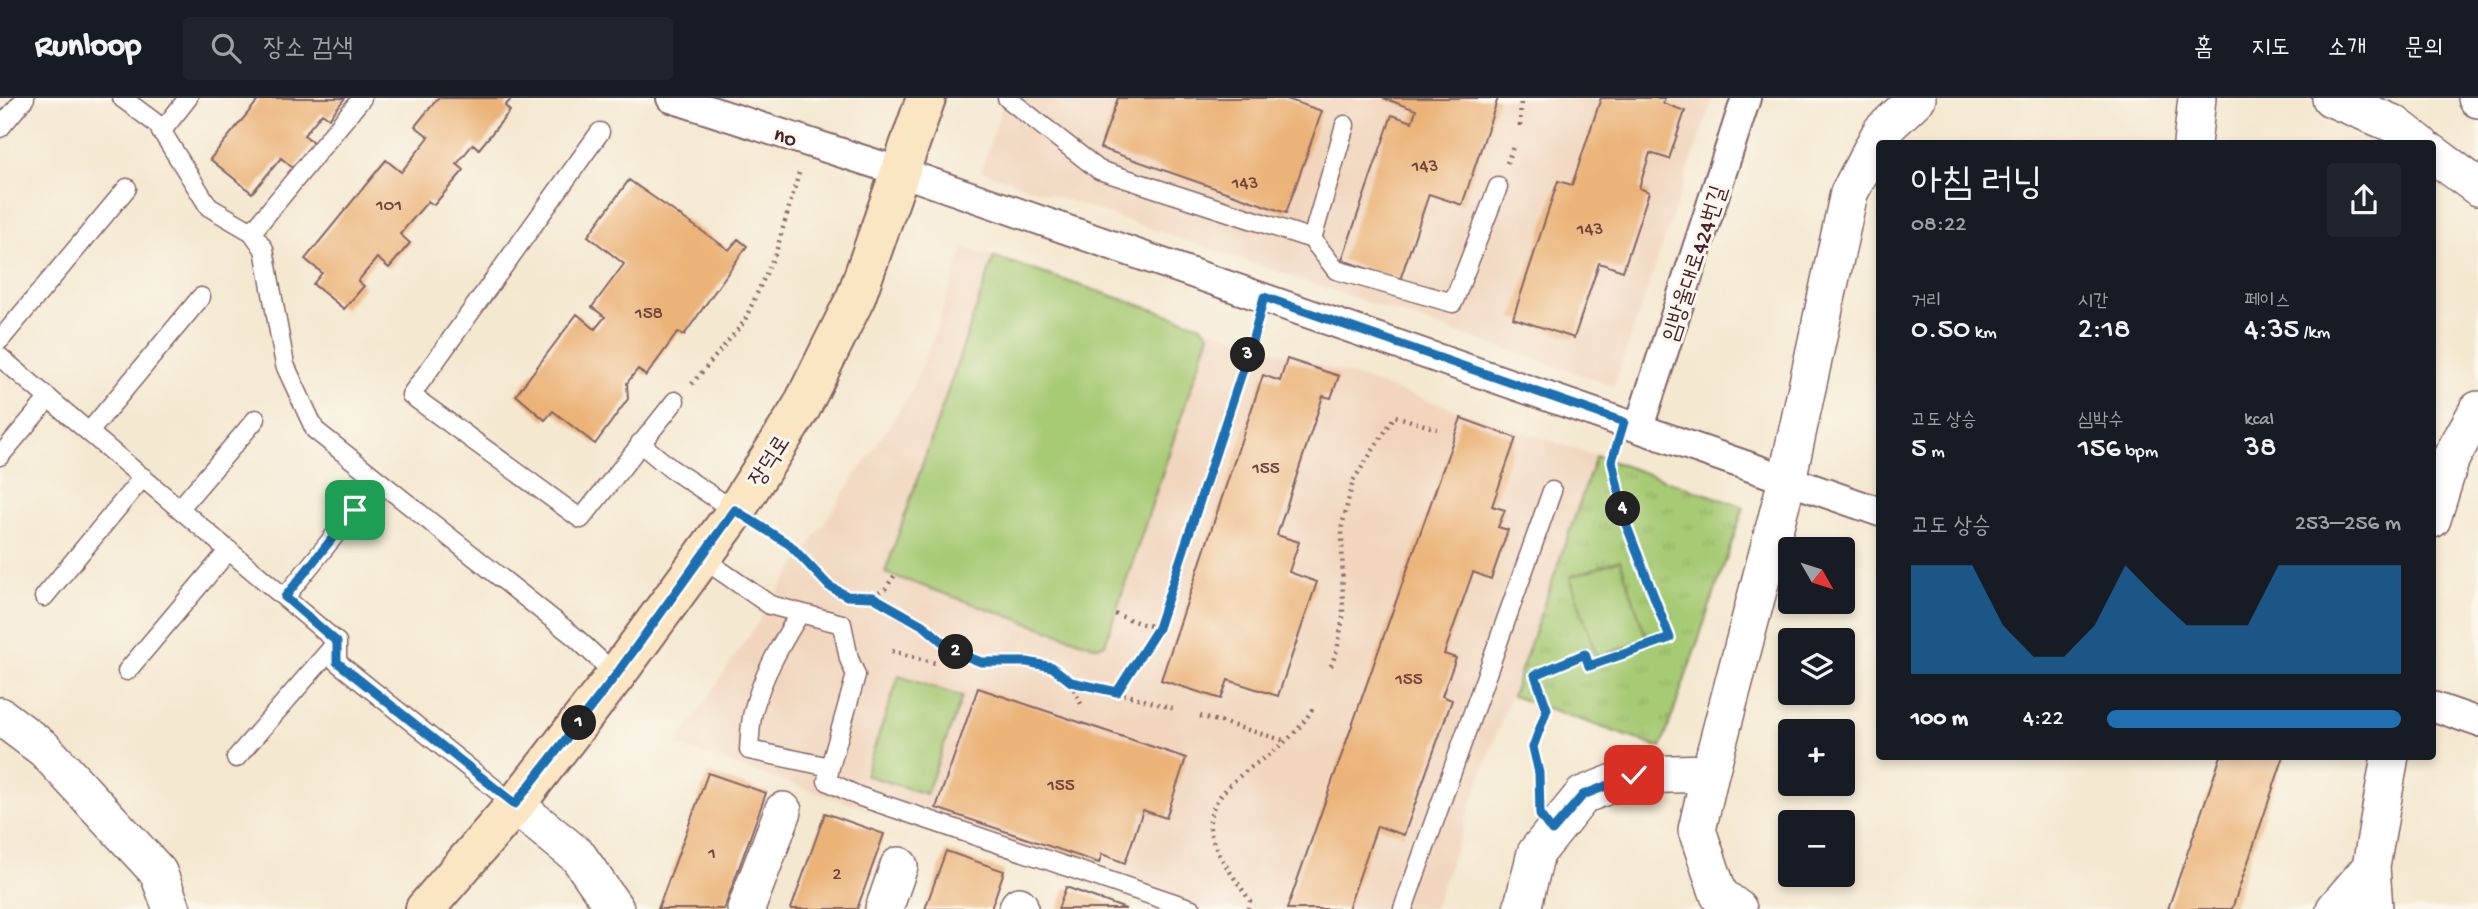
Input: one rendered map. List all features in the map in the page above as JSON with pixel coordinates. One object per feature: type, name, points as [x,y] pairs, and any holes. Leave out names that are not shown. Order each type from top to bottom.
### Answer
[{"type":"main road","name":"장덕로","points":[[425,909],[515,804],[616,675],[702,558],[802,408],[856,297],[926,98]]},
{"type":"street","name":"no","points":[[671,98],[901,172],[1876,511]]},
{"type":"street","name":"임방울대로424번길","points":[[1632,425],[1746,98]]},
{"type":"street","points":[[1877,140],[1881,132],[1917,98]]},
{"type":"street","points":[[2192,140],[2197,98]]},
{"type":"street","points":[[2331,98],[2395,124],[2415,140]]},
{"type":"street","points":[[1738,909],[1719,895],[1697,830],[1787,480],[1849,193],[1876,142]]},
{"type":"street","points":[[2436,156],[2478,187]]},
{"type":"street","points":[[2436,506],[2451,458],[2478,410]]},
{"type":"street","points":[[2436,707],[2478,722]]},
{"type":"street","points":[[0,716],[44,749],[158,872],[167,906]]},
{"type":"street","points":[[2374,909],[2371,867],[2389,760]]},
{"type":"street","points":[[1522,909],[1536,853],[1583,795],[1634,775],[1710,773]]},
{"type":"street","points":[[515,804],[578,856],[615,909]]},
{"type":"street","points":[[746,909],[783,811]]},
{"type":"street","points":[[884,909],[899,866]]},
{"type":"street","points":[[2335,909],[2371,867]]},
{"type":"lane","points":[[0,128],[25,98]]},
{"type":"lane","points":[[122,98],[157,124],[209,207],[252,232],[264,249],[285,365],[315,430],[575,637],[616,675]]},
{"type":"lane","points":[[161,132],[188,98]]},
{"type":"lane","points":[[252,232],[362,98]]},
{"type":"lane","points":[[1007,98],[1099,170],[1312,239],[1336,270],[1453,303],[1498,187]]},
{"type":"lane","points":[[1312,239],[1345,125]]},
{"type":"lane","points":[[600,132],[411,396],[580,519],[675,401]]},
{"type":"lane","points":[[0,340],[127,188]]},
{"type":"lane","points":[[89,432],[201,297]]},
{"type":"lane","points":[[0,357],[337,642],[337,662],[515,804]]},
{"type":"lane","points":[[0,456],[49,398]]},
{"type":"lane","points":[[180,508],[256,419]]},
{"type":"lane","points":[[640,443],[670,468],[735,510]]},
{"type":"lane","points":[[44,597],[143,477]]},
{"type":"lane","points":[[1403,909],[1552,491]]},
{"type":"lane","points":[[285,597],[355,510]]},
{"type":"lane","points":[[127,671],[229,550]]},
{"type":"lane","points":[[702,558],[770,605],[842,624],[849,659],[856,675],[827,782],[858,796],[1192,909]]},
{"type":"lane","points":[[800,613],[776,649],[768,670],[753,712],[749,750],[830,767]]},
{"type":"lane","points":[[236,758],[337,642]]},
{"type":"path","points":[[1520,126],[1521,98]]},
{"type":"path","points":[[675,401],[744,322],[776,252],[807,142]]},
{"type":"path","points":[[1117,692],[1158,628],[1252,342],[1264,297]]},
{"type":"path","points":[[1331,666],[1343,617],[1342,526],[1353,481],[1395,416],[1437,429]]},
{"type":"path","points":[[1552,831],[1540,815],[1539,773],[1533,747],[1547,709],[1535,675],[1585,654],[1589,666],[1670,638],[1626,524],[1612,461],[1632,425]]},
{"type":"path","points":[[735,510],[790,545],[829,586],[847,596],[873,597],[924,626],[953,651],[981,662],[1027,662],[1052,667],[1071,682],[1175,709]]},
{"type":"path","points":[[873,597],[886,588],[894,576]]},
{"type":"path","points":[[1115,614],[1158,628]]},
{"type":"path","points":[[892,651],[939,664]]},
{"type":"path","points":[[1071,682],[1082,706]]},
{"type":"path","points":[[1248,909],[1250,901],[1213,841],[1209,819],[1220,795],[1286,741],[1313,708]]},
{"type":"path","points":[[1200,716],[1286,741]]},
{"type":"shaded area","points":[[1005,98],[1713,98],[1614,386],[981,171]]},
{"type":"shaded area","points":[[964,248],[1596,456],[1434,909],[1160,909],[676,745],[909,396],[936,330]]},
{"type":"green space","points":[[994,257],[1201,325],[1209,334],[1105,644],[1097,647],[885,573]]},
{"type":"green space","points":[[1596,456],[1744,507],[1661,748],[1512,696]]},
{"type":"green space","points":[[1620,560],[1647,640],[1597,657],[1570,577]]},
{"type":"green space","points":[[899,676],[962,697],[926,794],[865,775]]},
{"type":"building","points":[[260,98],[345,98],[329,118],[322,113],[304,135],[314,143],[294,169],[281,158],[252,193],[210,159]]},
{"type":"building","points":[[438,98],[512,98],[505,106],[510,111],[479,149],[473,144],[457,164],[464,170],[434,205],[428,201],[400,234],[410,243],[389,268],[377,258],[358,281],[364,286],[344,309],[313,284],[322,273],[305,259],[386,160],[401,172],[429,137],[415,126]]},
{"type":"building","points":[[1118,98],[1284,98],[1322,111],[1286,213],[1100,148]]},
{"type":"building","points":[[1383,98],[1498,98],[1462,205],[1429,194],[1400,280],[1342,260],[1392,115],[1412,122],[1416,110]]},
{"type":"building","points":[[1601,98],[1665,98],[1663,103],[1685,111],[1669,159],[1650,153],[1639,188],[1649,192],[1623,271],[1599,263],[1574,338],[1513,318],[1558,181],[1572,185]]},
{"type":"building","points":[[629,180],[729,250],[738,239],[747,246],[684,335],[678,332],[646,376],[638,369],[627,383],[628,399],[595,444],[553,411],[545,420],[516,395],[577,314],[595,329],[605,317],[592,307],[624,264],[588,236]]},
{"type":"building","points":[[1287,359],[1339,376],[1331,398],[1323,396],[1277,535],[1299,542],[1289,572],[1317,582],[1278,696],[1228,680],[1221,699],[1161,680],[1263,375],[1280,381]]},
{"type":"building","points":[[1461,418],[1516,438],[1492,506],[1505,510],[1498,527],[1508,530],[1491,579],[1473,572],[1444,654],[1456,658],[1442,696],[1452,700],[1404,835],[1377,826],[1348,909],[1287,909]]},
{"type":"building","points":[[978,688],[1186,758],[1166,818],[1143,810],[1125,863],[1102,854],[1099,863],[936,808]]},
{"type":"building","points":[[2220,760],[2283,760],[2232,909],[2168,909]]},
{"type":"building","points":[[708,773],[766,793],[724,909],[658,909]]},
{"type":"building","points":[[825,813],[884,834],[857,909],[791,909]]},
{"type":"building","points":[[946,851],[1004,871],[991,909],[925,909]]},
{"type":"building","points":[[1066,887],[1126,909],[1058,909]]},
{"type":"route","points":[[355,510],[285,597],[337,642],[337,662],[515,804],[616,675],[735,510],[790,545],[829,586],[847,596],[873,597],[924,626],[953,651],[981,662],[1027,662],[1052,667],[1071,682],[1117,692],[1158,628],[1252,342],[1264,297],[1624,422],[1612,461],[1626,524],[1670,638],[1589,666],[1585,654],[1535,675],[1547,709],[1533,747],[1539,773],[1540,815],[1552,831],[1583,795],[1634,775]]}]
